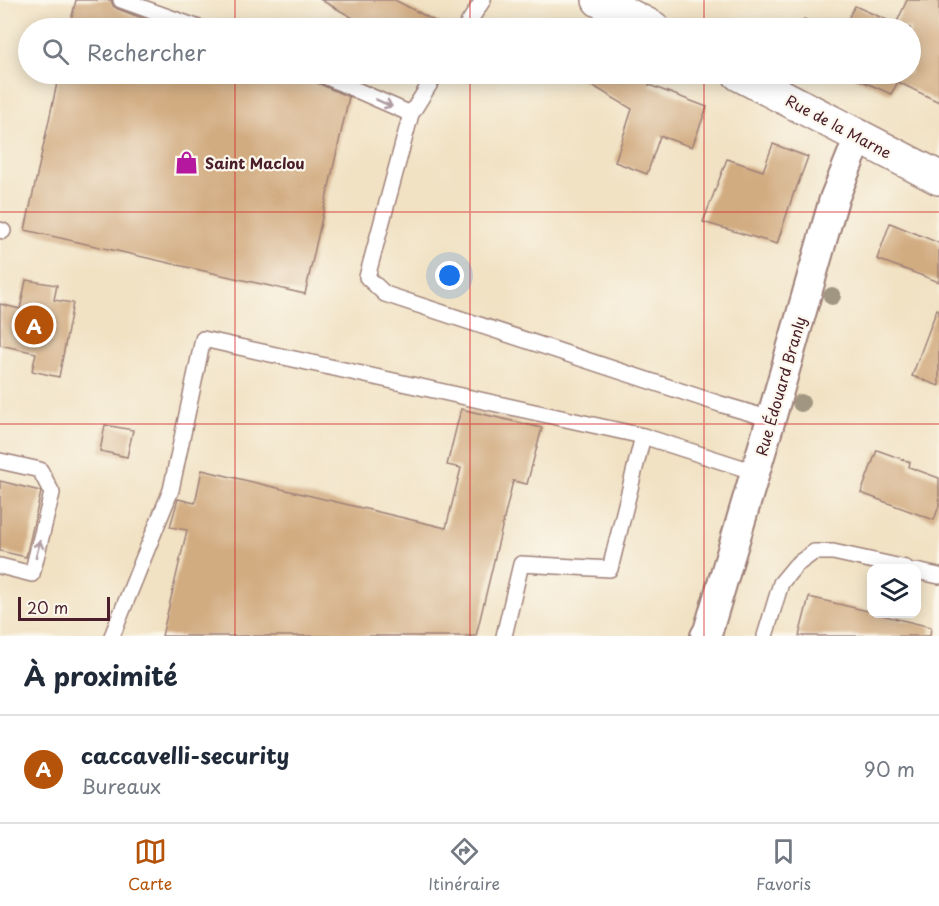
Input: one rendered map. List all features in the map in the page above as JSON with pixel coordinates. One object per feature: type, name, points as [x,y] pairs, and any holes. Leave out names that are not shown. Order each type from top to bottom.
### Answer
[{"type":"street","points":[[599,0],[634,18]]},
{"type":"street","name":"Rue de la Marne","points":[[758,84],[939,178]]},
{"type":"street","name":"Rue Édouard Branly","points":[[705,636],[771,419],[834,199],[859,137]]},
{"type":"lane","points":[[121,0],[171,18]]},
{"type":"lane","points":[[471,18],[483,0]]},
{"type":"lane","points":[[343,84],[411,114]]},
{"type":"lane","points":[[430,84],[411,114],[367,277],[384,294],[771,419]]},
{"type":"lane","points":[[112,636],[171,490],[203,339],[643,436],[755,472]]},
{"type":"lane","points":[[504,636],[520,564],[610,569],[643,436]]},
{"type":"lane","points":[[0,461],[40,470],[52,493],[32,574],[0,566]]},
{"type":"lane","points":[[765,636],[781,583],[796,565],[814,552],[833,552],[888,564]]},
{"type":"lane","points":[[921,572],[939,576]]},
{"type":"building","points":[[76,0],[111,0],[113,6],[118,9],[142,18],[72,18]]},
{"type":"building","points":[[321,0],[395,0],[429,18],[353,18]]},
{"type":"building","points":[[907,0],[939,0],[939,102],[902,84],[921,84],[921,18],[899,18]]},
{"type":"building","points":[[855,6],[882,18],[848,18]]},
{"type":"building","name":"Saint Maclou","points":[[57,84],[320,84],[349,97],[305,294],[25,230]]},
{"type":"building","points":[[590,84],[650,84],[707,107],[692,147],[660,136],[647,174],[615,162],[632,109]]},
{"type":"building","points":[[868,84],[897,84],[891,94]]},
{"type":"building","points":[[773,144],[808,157],[777,244],[703,222],[727,159],[763,171]]},
{"type":"building","points":[[890,223],[939,243],[939,282],[877,259]]},
{"type":"building","points":[[26,280],[57,285],[54,300],[73,303],[59,377],[32,371],[36,353],[0,345],[0,304],[20,309]]},
{"type":"building","points":[[937,309],[939,310],[939,386],[912,376]]},
{"type":"building","points":[[461,409],[542,428],[527,484],[513,481],[476,636],[162,636],[187,530],[170,527],[178,499],[195,503],[202,470],[446,528],[461,468],[447,465]]},
{"type":"building","points":[[105,425],[133,430],[127,457],[100,451]]},
{"type":"building","points":[[877,450],[910,462],[909,467],[939,478],[939,506],[934,520],[861,493]]},
{"type":"building","points":[[0,481],[41,492],[26,557],[0,551]]},
{"type":"building","points":[[809,597],[867,611],[867,618],[894,618],[931,627],[930,636],[799,636]]},
{"type":"place","name":"Saint Maclou","points":[[187,162]]},
{"type":"place","name":"caccavelli-security","points":[[34,325]]}]
